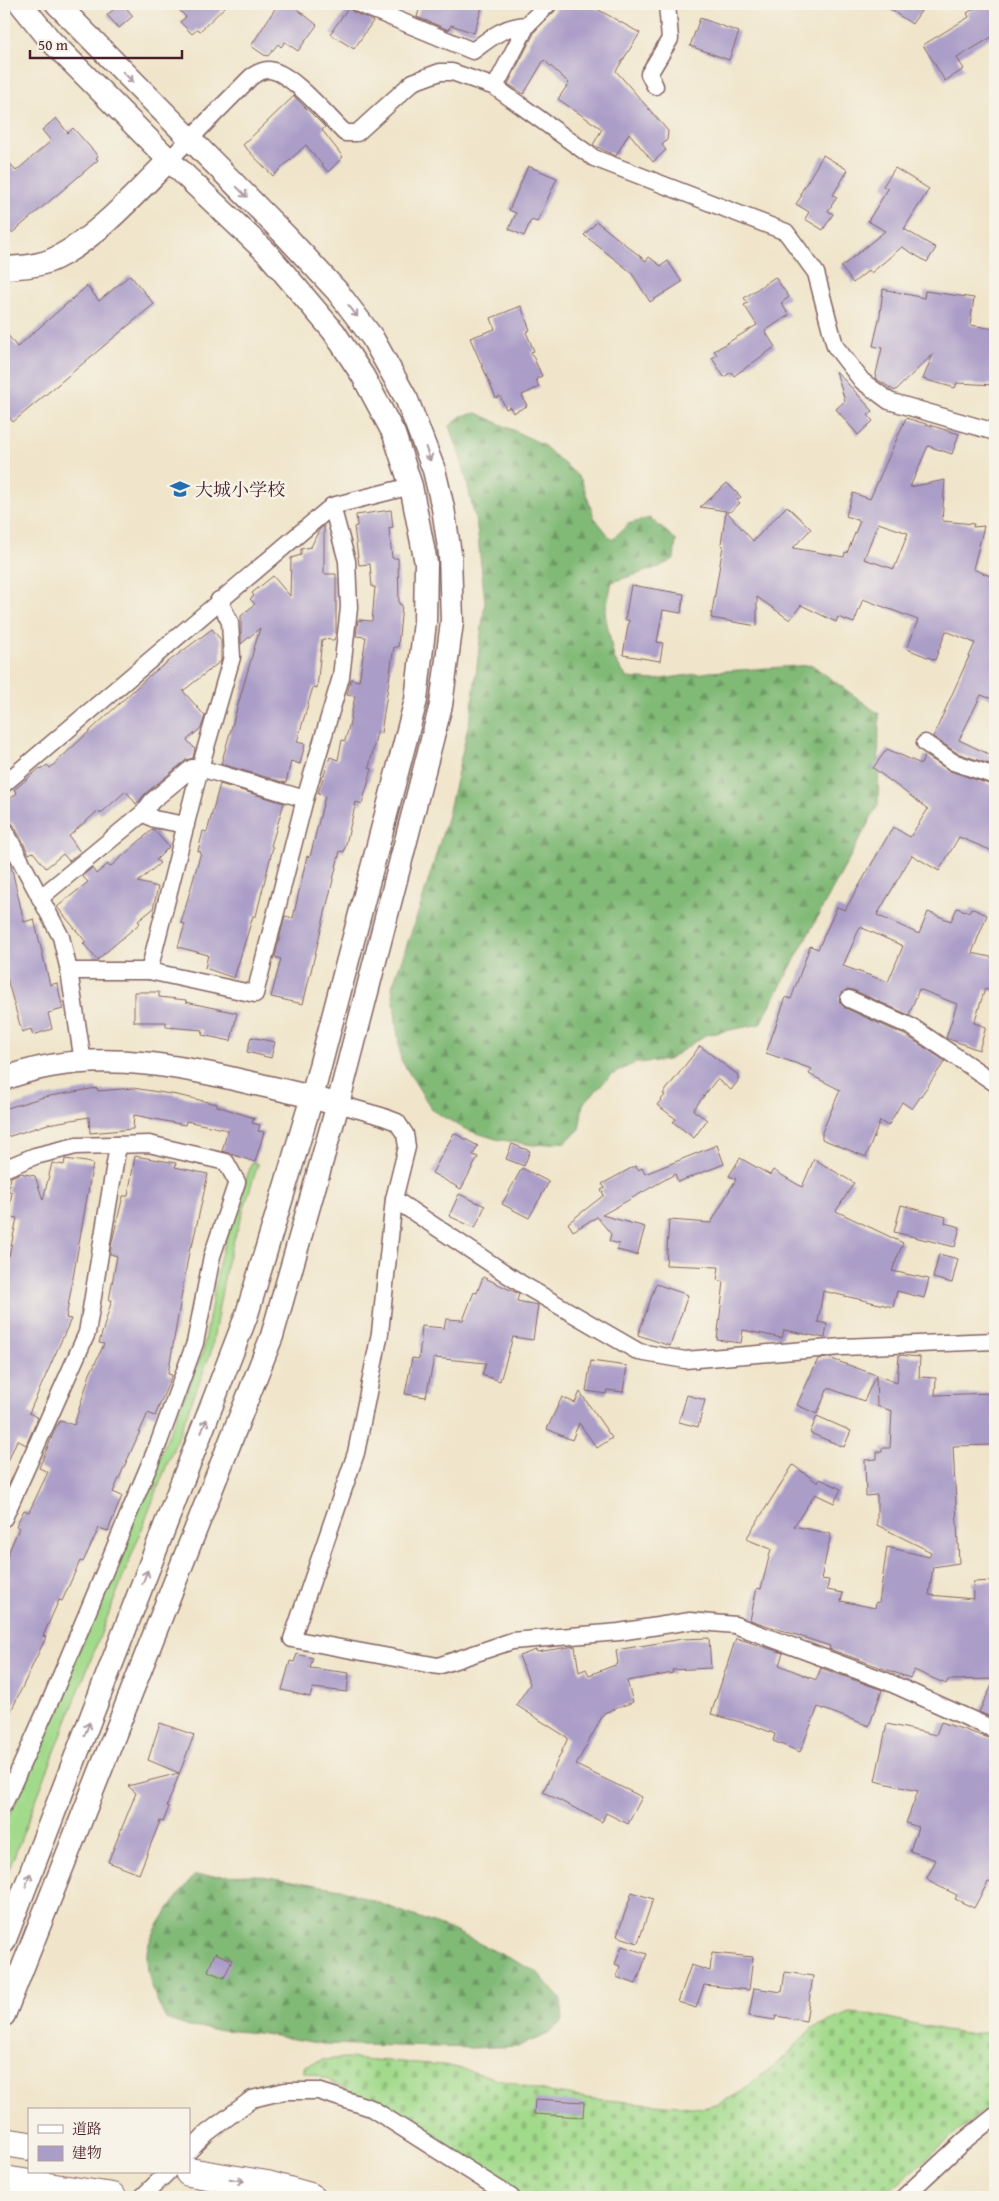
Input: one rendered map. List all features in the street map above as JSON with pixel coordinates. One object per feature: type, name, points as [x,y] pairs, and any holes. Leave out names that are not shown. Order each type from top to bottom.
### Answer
[{"type":"highway","points":[[4,2142],[28,2146]]},
{"type":"highway","points":[[190,2172],[267,2185],[310,2197]]},
{"type":"highway","points":[[4,2180],[112,2197]]},
{"type":"street","points":[[4,1942],[248,1314],[312,1097],[416,700],[422,658],[426,563],[411,486],[386,416],[364,376],[334,332],[267,253],[169,160],[50,40],[21,4]]},
{"type":"street","points":[[4,2015],[272,1336],[338,1104],[444,689],[452,622],[450,554],[443,508],[434,470],[411,408],[367,330],[318,270],[57,4]]},
{"type":"street","points":[[359,4],[473,51],[499,32],[514,26],[527,26]]},
{"type":"street","points":[[494,87],[527,26],[548,4]]},
{"type":"street","points":[[655,86],[649,74],[670,39],[667,4]]},
{"type":"street","points":[[4,268],[24,267],[55,259],[84,241],[169,160],[250,77],[260,71],[274,71],[283,76],[312,98],[345,133],[357,133],[413,82],[440,72],[452,72],[494,87],[594,158],[786,232],[816,273],[835,346],[862,381],[889,401],[995,432]]},
{"type":"street","points":[[4,784],[332,506],[411,486]]},
{"type":"street","points":[[69,971],[149,971],[255,994],[305,799],[341,678],[349,608],[347,561],[332,506]]},
{"type":"street","points":[[149,971],[200,768],[232,657],[230,622],[220,600]]},
{"type":"street","points":[[925,743],[953,762],[995,776]]},
{"type":"street","points":[[40,898],[143,813],[152,801],[192,768],[200,768],[305,799]]},
{"type":"street","points":[[143,813],[154,819],[186,825]]},
{"type":"street","points":[[4,829],[61,937],[69,971],[83,1062]]},
{"type":"street","points":[[848,999],[912,1027],[995,1083]]},
{"type":"street","points":[[4,1079],[20,1073],[52,1066],[83,1062],[127,1061],[184,1067],[312,1097],[389,1119],[397,1122],[405,1134],[407,1148],[394,1199],[380,1333],[356,1453],[292,1639],[438,1666],[512,1641],[619,1632],[690,1621],[735,1626],[886,1681],[995,1730]]},
{"type":"street","points":[[4,1169],[35,1156],[76,1146],[149,1144],[226,1162],[237,1182],[212,1256],[195,1343],[162,1433],[52,1697],[4,1804]]},
{"type":"street","points":[[4,1518],[87,1333],[118,1145]]},
{"type":"street","points":[[394,1199],[520,1283],[639,1352],[685,1360],[842,1346],[995,1341]]},
{"type":"street","points":[[190,2150],[207,2133],[252,2099],[285,2091],[318,2091],[371,2108],[511,2197]]},
{"type":"street","points":[[904,2197],[965,2140],[995,2116]]},
{"type":"street","points":[[142,2197],[166,2174]]},
{"type":"green space","points":[[477,413],[542,444],[581,479],[594,517],[612,540],[628,524],[650,518],[676,540],[674,559],[659,567],[612,582],[605,613],[614,659],[627,678],[654,680],[710,672],[812,665],[879,714],[878,805],[760,1024],[705,1035],[668,1060],[635,1063],[611,1075],[583,1104],[579,1130],[565,1142],[533,1145],[496,1139],[467,1130],[433,1111],[401,1060],[392,987],[421,905],[448,815],[471,714],[485,602],[477,527],[464,469],[450,426],[461,416]]},
{"type":"green space","points":[[252,1162],[258,1164],[227,1262],[211,1352],[4,1882],[4,1826],[23,1788],[203,1351],[220,1258]]},
{"type":"green space","points":[[256,1875],[341,1889],[452,1930],[537,1972],[561,2000],[563,2020],[548,2034],[519,2046],[472,2048],[323,2044],[258,2033],[189,2027],[166,2019],[152,1987],[147,1961],[149,1944],[159,1923],[194,1876]]},
{"type":"green space","points":[[849,2013],[874,2015],[963,2034],[995,2032],[995,2103],[967,2124],[883,2197],[517,2197],[329,2080],[304,2072],[304,2066],[322,2060],[346,2058],[444,2065],[537,2090],[593,2099],[703,2108],[719,2104],[741,2092],[787,2055],[811,2029]]},
{"type":"building","points":[[120,4],[123,4],[133,16],[119,28],[107,15]]},
{"type":"building","points":[[173,4],[228,4],[200,31],[198,29],[192,34],[180,22],[186,17]]},
{"type":"building","points":[[278,4],[291,4],[317,25],[298,51],[285,42],[281,47],[278,44],[268,56],[251,46]]},
{"type":"building","points":[[421,4],[483,4],[474,33],[451,25],[449,30],[417,17]]},
{"type":"building","points":[[558,4],[588,4],[640,33],[616,71],[668,131],[667,140],[662,145],[666,150],[653,162],[629,133],[616,156],[593,145],[602,129],[558,99],[569,83],[544,60],[524,94],[508,84],[535,31],[555,11]]},
{"type":"building","points":[[882,4],[926,4],[912,24]]},
{"type":"building","points":[[982,4],[995,4],[995,35],[957,58],[964,69],[945,81],[923,45],[969,17],[967,13]]},
{"type":"building","points":[[348,8],[373,21],[354,49],[330,34]]},
{"type":"building","points":[[700,18],[739,32],[729,60],[690,46]]},
{"type":"building","points":[[294,96],[325,127],[322,130],[343,157],[328,172],[306,145],[273,176],[243,145]]},
{"type":"building","points":[[56,118],[68,133],[73,128],[98,156],[96,158],[98,160],[12,233],[4,224],[4,156],[16,171],[51,141],[42,130]]},
{"type":"building","points":[[823,155],[848,170],[833,195],[837,197],[828,211],[833,214],[823,230],[805,219],[809,212],[796,204]]},
{"type":"building","points":[[528,166],[557,178],[537,222],[531,220],[524,236],[509,229],[516,213],[509,210]]},
{"type":"building","points":[[895,168],[929,189],[904,229],[936,248],[927,262],[902,247],[871,273],[869,270],[853,283],[841,267],[885,231],[868,221],[888,189],[883,186]]},
{"type":"building","points":[[597,222],[646,261],[649,257],[661,266],[668,261],[682,282],[650,302],[631,272],[584,235]]},
{"type":"building","points":[[130,275],[154,304],[13,422],[4,412],[4,330],[17,347],[87,286],[99,301]]},
{"type":"building","points":[[775,277],[789,297],[781,303],[789,315],[765,331],[775,347],[734,376],[731,372],[724,377],[712,358],[717,355],[714,351],[757,325],[744,305],[748,303],[744,298]]},
{"type":"building","points":[[883,289],[924,298],[925,291],[974,298],[970,325],[995,329],[995,385],[957,383],[955,388],[923,379],[933,354],[895,391],[875,378],[882,348],[873,346],[880,315]]},
{"type":"building","points":[[521,306],[530,330],[526,332],[534,351],[531,352],[542,376],[536,379],[539,387],[522,395],[527,406],[513,413],[510,407],[506,409],[500,396],[496,398],[470,338],[495,329],[491,318]]},
{"type":"building","points":[[836,371],[873,411],[868,415],[873,421],[858,435],[836,409],[845,401]]},
{"type":"building","points":[[906,418],[959,434],[952,454],[928,446],[910,487],[945,480],[942,521],[974,524],[973,527],[984,526],[973,569],[995,578],[995,700],[981,695],[959,740],[995,757],[995,766],[957,753],[933,737],[975,643],[946,631],[935,660],[907,649],[918,620],[863,599],[854,623],[838,617],[836,622],[801,605],[790,620],[757,597],[757,626],[711,618],[723,546],[721,544],[726,511],[700,507],[727,483],[741,497],[737,500],[740,503],[730,512],[727,512],[753,541],[787,506],[811,529],[793,548],[844,557],[860,521],[846,516],[853,493],[870,499]],"holes":[[[878,523],[908,533],[894,569],[864,559]]]},
{"type":"building","points":[[391,510],[393,527],[389,528],[392,558],[398,558],[399,604],[402,605],[398,647],[394,647],[381,733],[377,732],[369,768],[372,769],[362,804],[356,802],[344,852],[340,851],[303,1004],[271,997],[281,959],[275,957],[285,916],[293,918],[307,856],[310,857],[325,796],[318,793],[330,757],[338,760],[342,740],[345,741],[349,726],[355,696],[347,695],[351,679],[359,681],[366,637],[356,636],[358,620],[372,621],[375,587],[372,587],[370,564],[359,565],[354,527],[357,526],[356,515]]},
{"type":"building","points":[[324,526],[324,574],[336,574],[336,635],[334,640],[322,639],[317,688],[313,687],[297,742],[305,744],[300,764],[291,761],[286,783],[221,764],[260,628],[241,644],[241,616],[255,604],[250,599],[254,596],[252,593],[273,576],[290,596],[291,558],[301,555],[301,549],[311,547],[319,530]]},
{"type":"building","points":[[631,585],[684,594],[681,613],[663,610],[657,642],[663,643],[660,661],[623,655],[629,620],[625,620]]},
{"type":"building","points":[[212,629],[221,640],[221,661],[183,691],[205,716],[201,728],[187,740],[195,749],[193,758],[186,760],[146,793],[136,804],[126,791],[100,814],[98,811],[69,836],[80,852],[69,861],[63,854],[46,868],[33,852],[29,854],[13,824],[4,819],[4,804],[17,793],[14,790],[40,768],[41,770],[47,765],[50,768],[149,676]]},
{"type":"building","points":[[887,749],[921,764],[925,755],[950,771],[995,786],[995,852],[959,837],[939,871],[912,855],[877,915],[919,934],[928,912],[951,921],[957,908],[969,912],[971,908],[987,915],[972,953],[995,958],[995,992],[985,989],[974,1023],[986,1027],[979,1050],[946,1038],[957,1004],[919,989],[909,1015],[853,990],[847,989],[840,995],[839,1001],[845,1008],[907,1036],[945,1061],[912,1109],[902,1102],[888,1126],[880,1121],[866,1157],[822,1139],[822,1132],[840,1090],[809,1074],[812,1069],[766,1053],[786,997],[791,999],[810,946],[818,949],[837,907],[845,910],[893,827],[910,837],[928,809],[873,768]],"holes":[[[860,927],[903,946],[888,982],[843,966]]]},
{"type":"building","points":[[220,784],[284,803],[271,846],[273,847],[256,916],[253,916],[234,978],[205,968],[208,955],[178,947],[185,924],[181,923],[201,852],[198,851],[203,831],[207,832]]},
{"type":"building","points":[[153,829],[169,847],[156,860],[160,863],[138,882],[158,887],[153,909],[138,921],[140,923],[97,960],[83,943],[86,942],[57,907],[88,882],[82,876],[92,868],[96,874],[108,864],[110,867]]},
{"type":"building","points":[[10,861],[24,922],[34,919],[50,985],[57,983],[63,1009],[48,1013],[52,1029],[33,1035],[31,1029],[22,1032],[4,968],[4,862]]},
{"type":"building","points":[[134,992],[159,992],[159,997],[186,1000],[186,1002],[237,1013],[231,1041],[202,1035],[203,1030],[166,1027],[166,1022],[134,1022]]},
{"type":"building","points":[[251,1037],[275,1042],[271,1058],[247,1052]]},
{"type":"building","points":[[700,1046],[738,1075],[738,1081],[731,1090],[717,1079],[693,1110],[707,1120],[694,1138],[673,1122],[676,1119],[657,1105],[665,1095],[663,1094]]},
{"type":"building","points":[[97,1088],[98,1091],[133,1088],[177,1095],[217,1104],[217,1106],[254,1118],[252,1123],[260,1125],[258,1131],[264,1132],[255,1162],[222,1151],[228,1130],[186,1121],[185,1125],[134,1115],[133,1129],[90,1133],[89,1117],[48,1124],[4,1138],[4,1109],[44,1097]]},
{"type":"building","points":[[454,1133],[478,1146],[473,1155],[478,1157],[461,1189],[432,1173]]},
{"type":"building","points":[[512,1144],[530,1151],[524,1166],[506,1159]]},
{"type":"building","points":[[717,1145],[724,1164],[678,1182],[675,1174],[602,1215],[645,1227],[637,1255],[617,1250],[619,1244],[609,1241],[611,1234],[597,1217],[573,1231],[568,1223],[604,1195],[601,1190],[605,1188],[602,1184],[635,1166],[638,1170],[642,1168],[645,1174]]},
{"type":"building","points":[[135,1156],[176,1163],[175,1167],[208,1174],[192,1246],[190,1246],[168,1374],[172,1375],[155,1416],[148,1413],[113,1492],[122,1496],[108,1531],[99,1528],[83,1562],[80,1561],[62,1601],[59,1600],[43,1636],[46,1637],[4,1726],[4,1563],[19,1528],[16,1526],[24,1510],[29,1512],[48,1472],[39,1468],[56,1427],[60,1421],[74,1425],[90,1374],[104,1344],[99,1343],[112,1300],[109,1300],[117,1256],[110,1254],[123,1196],[128,1196]]},
{"type":"building","points":[[740,1158],[770,1175],[773,1170],[802,1187],[814,1159],[854,1183],[836,1211],[903,1243],[892,1271],[929,1279],[924,1298],[897,1291],[893,1307],[823,1291],[818,1322],[827,1324],[825,1338],[784,1330],[782,1338],[743,1330],[741,1343],[717,1340],[724,1282],[717,1280],[719,1267],[666,1265],[669,1220],[711,1223],[736,1179],[729,1176]]},
{"type":"building","points":[[65,1159],[93,1163],[66,1318],[71,1319],[29,1413],[38,1418],[26,1445],[17,1440],[4,1471],[4,1255],[9,1256],[17,1218],[8,1216],[12,1192],[8,1191],[11,1177],[20,1173],[35,1176],[43,1200],[52,1163],[64,1165]]},
{"type":"building","points":[[522,1168],[549,1182],[529,1218],[502,1204]]},
{"type":"building","points":[[459,1194],[485,1206],[475,1228],[449,1216]]},
{"type":"building","points":[[901,1205],[946,1217],[945,1223],[960,1227],[955,1247],[894,1232]]},
{"type":"building","points":[[939,1254],[958,1259],[952,1283],[933,1278]]},
{"type":"building","points":[[483,1277],[519,1294],[517,1301],[538,1305],[533,1340],[513,1337],[500,1381],[482,1375],[486,1363],[434,1358],[426,1397],[405,1394],[412,1358],[419,1359],[422,1326],[444,1328],[446,1319],[463,1320],[474,1292],[477,1293]]},
{"type":"building","points":[[656,1284],[688,1295],[670,1346],[638,1335]]},
{"type":"building","points":[[899,1355],[920,1357],[919,1377],[936,1378],[935,1395],[993,1393],[995,1445],[953,1446],[959,1563],[933,1567],[929,1595],[974,1599],[973,1582],[995,1581],[995,1629],[992,1630],[995,1651],[995,1679],[948,1680],[946,1684],[914,1670],[910,1678],[829,1649],[830,1646],[750,1620],[757,1588],[761,1589],[771,1549],[746,1539],[793,1465],[818,1483],[820,1479],[841,1489],[834,1503],[815,1494],[794,1526],[831,1534],[821,1579],[829,1580],[827,1590],[843,1593],[841,1601],[875,1608],[876,1602],[879,1603],[887,1547],[929,1557],[931,1552],[877,1525],[877,1495],[866,1496],[865,1460],[877,1459],[877,1452],[882,1452],[882,1448],[890,1448],[892,1411],[877,1406],[876,1375],[897,1383]]},
{"type":"building","points":[[829,1358],[876,1375],[864,1401],[828,1388],[817,1414],[797,1405],[818,1359]]},
{"type":"building","points":[[591,1361],[627,1366],[623,1392],[607,1390],[606,1394],[586,1391]]},
{"type":"building","points":[[580,1392],[612,1438],[597,1448],[579,1423],[572,1440],[547,1429],[562,1397],[575,1403]]},
{"type":"building","points":[[687,1395],[705,1400],[698,1427],[679,1422]]},
{"type":"building","points":[[817,1416],[851,1431],[844,1447],[810,1433]]},
{"type":"building","points":[[709,1638],[711,1668],[672,1670],[673,1673],[627,1681],[633,1702],[604,1713],[576,1765],[642,1797],[628,1824],[606,1813],[602,1822],[543,1792],[568,1738],[516,1705],[530,1684],[519,1656],[536,1650],[537,1652],[575,1646],[579,1672],[586,1669],[589,1675],[618,1664],[616,1650],[682,1639]]},
{"type":"building","points":[[736,1638],[783,1653],[779,1665],[816,1680],[821,1668],[882,1690],[869,1726],[818,1707],[800,1752],[773,1741],[775,1734],[755,1726],[711,1714]]},
{"type":"building","points":[[297,1654],[313,1658],[310,1668],[349,1673],[347,1692],[313,1688],[310,1697],[282,1690],[290,1661],[294,1662]]},
{"type":"building","points":[[995,1679],[995,1719],[979,1712]]},
{"type":"building","points":[[941,1722],[995,1740],[995,1883],[988,1882],[974,1908],[955,1899],[957,1895],[930,1882],[927,1878],[936,1860],[910,1851],[918,1827],[906,1823],[918,1791],[875,1781],[887,1724],[936,1735]]},
{"type":"building","points":[[160,1723],[194,1735],[167,1806],[169,1807],[163,1822],[160,1821],[139,1874],[108,1862],[136,1793],[128,1786],[179,1773],[148,1760]]},
{"type":"building","points":[[632,1892],[653,1899],[638,1943],[617,1936]]},
{"type":"building","points":[[622,1946],[647,1954],[636,1984],[616,1977],[620,1966],[615,1964]]},
{"type":"building","points":[[215,1953],[232,1960],[224,1978],[208,1971]]},
{"type":"building","points":[[712,1953],[753,1957],[749,1990],[704,1985],[696,2008],[678,2002],[691,1965],[710,1971]]},
{"type":"building","points":[[785,1972],[813,1976],[806,2021],[776,2016],[775,2020],[749,2016],[754,1988],[782,1992]]},
{"type":"building","points":[[535,2099],[584,2102],[583,2117],[534,2114]]},
{"type":"place","name":"大城小学校","points":[[180,489]]}]
